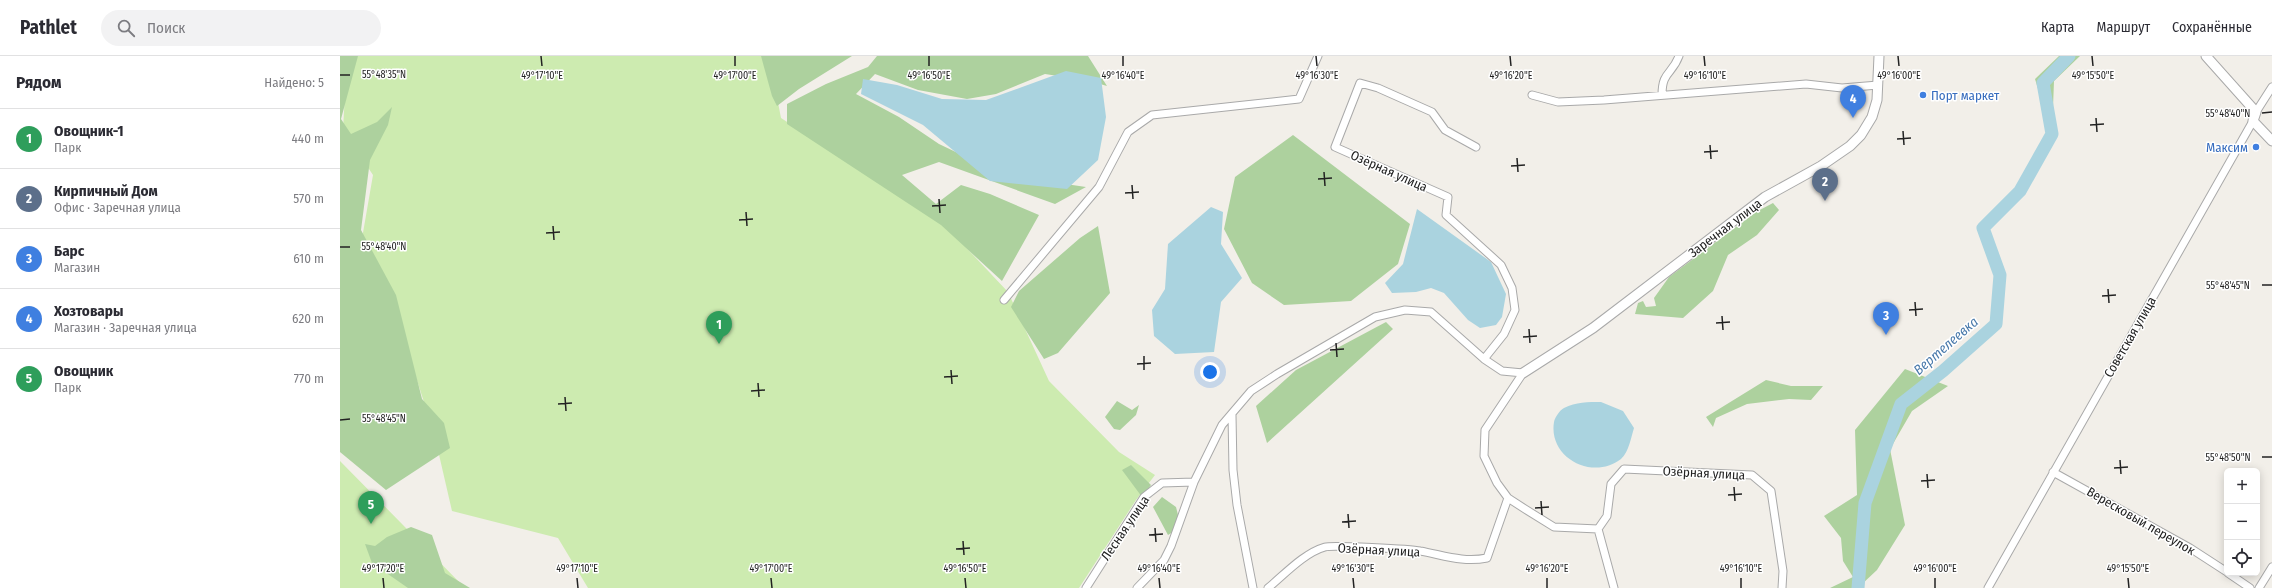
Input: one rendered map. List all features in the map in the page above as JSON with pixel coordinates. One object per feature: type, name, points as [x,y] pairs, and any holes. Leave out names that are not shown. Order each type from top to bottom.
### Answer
[{"type":"street","points":[[1004,300],[1099,187],[1128,132],[1152,115],[1299,99],[1318,56]]},
{"type":"street","points":[[1662,95],[1663,80],[1675,66],[1679,56]]},
{"type":"street","name":"Заречная улица","points":[[1523,373],[1593,328],[1766,197],[1821,166],[1850,146],[1861,135],[1872,117],[1878,86],[1879,56]]},
{"type":"street","points":[[2206,56],[2256,112]]},
{"type":"street","name":"Озёрная улица","points":[[1476,147],[1445,130],[1432,112],[1378,88],[1360,83],[1334,147],[1448,197],[1446,216],[1501,265],[1512,288],[1515,310],[1504,334],[1484,360]]},
{"type":"street","points":[[1532,95],[1558,102],[1604,100],[1806,84],[1842,88],[1878,86]]},
{"type":"street","name":"Советская улица","points":[[1988,588],[2272,86]]},
{"type":"street","points":[[2253,121],[2272,141]]},
{"type":"street","points":[[1137,588],[1164,560],[1171,546],[1194,482],[1222,425],[1251,391],[1277,374],[1375,317],[1405,310],[1431,312],[1484,360],[1502,371],[1523,373],[1485,430],[1484,456],[1497,483],[1508,498],[1554,527],[1598,530],[1614,588]]},
{"type":"street","points":[[1232,415],[1232,470],[1237,505],[1253,588]]},
{"type":"street","name":"Озёрная улица","points":[[1598,530],[1607,516],[1611,484],[1624,469],[1752,476],[1771,491],[1783,571],[1782,588]]},
{"type":"street","name":"Вересковый переулок","points":[[2053,472],[2190,548],[2224,571]]},
{"type":"street","name":"Лесная улица","points":[[1086,588],[1144,497],[1162,483],[1194,482]]},
{"type":"street","name":"Озёрная улица","points":[[1268,588],[1310,555],[1326,547],[1418,550],[1460,560],[1486,558],[1508,498]]},
{"type":"street","points":[[2259,588],[2272,567]]},
{"type":"street","name":"Вересковый переулок","points":[[2232,576],[2250,588]]},
{"type":"green space","points":[[340,56],[358,56],[341,119],[351,134],[377,122],[392,107],[388,125],[370,160],[361,230],[396,295],[422,399],[444,423],[450,448],[386,490],[340,452]]},
{"type":"green space","points":[[347,56],[769,56],[781,118],[942,222],[1008,292],[1049,381],[1119,452],[1155,475],[1136,500],[1079,588],[588,588],[558,538],[452,511],[434,433],[393,306],[360,250],[373,175],[343,130]]},
{"type":"green space","points":[[761,56],[852,56],[799,89],[777,106],[772,96]]},
{"type":"green space","points":[[877,56],[1088,56],[1107,86],[1090,81],[1045,74],[996,94],[967,99],[918,90],[875,74],[856,94],[899,117],[939,144],[1004,175],[1086,187],[1055,204],[939,162],[902,175],[936,204],[961,185],[990,194],[1039,215],[1002,281],[941,225],[787,124],[787,104],[826,84],[868,67]]},
{"type":"green space","points":[[2059,56],[2080,56],[2054,81],[2052,134],[2035,79]]},
{"type":"green space","points":[[1293,135],[1410,224],[1398,264],[1351,301],[1284,305],[1252,283],[1224,229],[1235,177]]},
{"type":"green space","points":[[1773,203],[1779,210],[1757,235],[1728,255],[1713,291],[1683,318],[1635,314],[1638,303],[1643,301],[1646,307],[1656,306],[1654,298],[1669,277],[1756,212]]},
{"type":"green space","points":[[1098,226],[1110,293],[1058,353],[1044,359],[1011,307],[1019,291],[1080,238]]},
{"type":"green space","points":[[1386,322],[1393,329],[1267,443],[1256,406],[1296,370]]},
{"type":"green space","points":[[1905,369],[1948,386],[1912,411],[1890,449],[1905,525],[1877,570],[1861,585],[1861,588],[1830,588],[1853,577],[1843,561],[1841,538],[1824,516],[1857,495],[1855,430]]},
{"type":"green space","points":[[1766,380],[1791,386],[1823,386],[1811,400],[1789,399],[1747,404],[1716,418],[1713,427],[1706,417]]},
{"type":"green space","points":[[1117,401],[1132,410],[1139,405],[1136,415],[1120,430],[1114,429],[1105,417]]},
{"type":"green space","points":[[340,461],[465,588],[340,588]]},
{"type":"green space","points":[[1131,465],[1151,485],[1142,497],[1122,470]]},
{"type":"green space","points":[[1162,497],[1176,507],[1181,527],[1168,535],[1153,507]]},
{"type":"green space","points":[[411,527],[432,535],[445,573],[470,588],[408,588],[372,563],[365,544],[375,546],[387,537]]},
{"type":"water","points":[[1066,71],[1101,78],[1106,117],[1098,160],[1067,189],[990,181],[923,125],[861,94],[863,79],[897,85],[942,99],[986,100]]},
{"type":"water","points":[[1211,207],[1223,212],[1221,244],[1242,278],[1221,302],[1214,352],[1175,354],[1154,336],[1152,310],[1165,289],[1168,244]]},
{"type":"water","points":[[1417,209],[1491,262],[1506,294],[1502,317],[1496,325],[1480,328],[1468,320],[1444,293],[1431,288],[1416,292],[1392,293],[1385,283],[1403,264]]},
{"type":"water","points":[[1601,402],[1623,411],[1634,428],[1624,456],[1610,465],[1598,468],[1575,462],[1565,455],[1558,446],[1554,435],[1554,422],[1559,412],[1569,406],[1582,403]]},
{"type":"waterway","name":"Вертелеевка","points":[[1858,588],[1865,503],[1901,404],[1943,371],[1996,324],[2000,275],[1983,228],[2020,191],[2052,134],[2043,83],[2069,56]]},
{"type":"place","name":"Порт маркет","points":[[1923,95]]},
{"type":"place","name":"Хозтовары","points":[[1853,118]]},
{"type":"place","name":"Максим","points":[[2256,147]]},
{"type":"place","name":"Кирпичный Дом","points":[[1825,201]]},
{"type":"place","name":"Барс","points":[[1886,335]]},
{"type":"place","name":"Овощник-1","points":[[719,344]]},
{"type":"place","name":"Овощник","points":[[371,524]]}]
